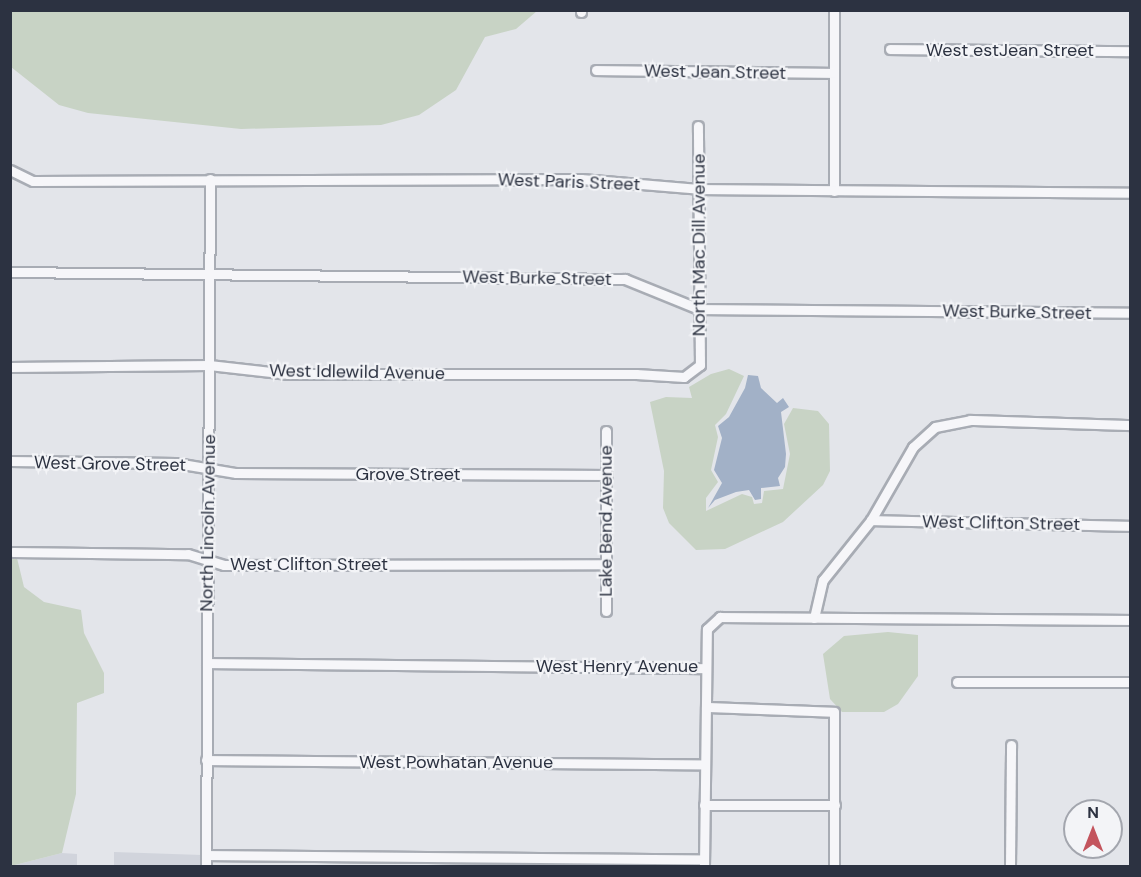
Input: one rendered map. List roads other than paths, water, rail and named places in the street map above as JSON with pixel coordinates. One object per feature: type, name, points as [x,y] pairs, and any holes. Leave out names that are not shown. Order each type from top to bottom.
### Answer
[{"type":"street","points":[[834,10],[834,191]]},
{"type":"street","name":"West estJean Street","points":[[890,49],[1131,51]]},
{"type":"street","name":"West Jean Street","points":[[596,70],[834,73]]},
{"type":"street","name":"North Mac Dill Avenue","points":[[698,126],[700,365]]},
{"type":"street","name":"West Paris Street","points":[[10,170],[33,181],[581,179],[699,189],[1131,193]]},
{"type":"street","name":"North Lincoln Avenue","points":[[206,867],[210,179]]},
{"type":"street","name":"West Burke Street","points":[[10,272],[625,279],[699,309],[1131,313]]},
{"type":"street","name":"West Idlewild Avenue","points":[[10,367],[209,365],[288,374],[636,374],[684,377],[700,365]]},
{"type":"street","points":[[814,618],[823,580],[871,520],[913,447],[935,427],[970,420],[1131,425]]},
{"type":"street","name":"Lake Bend Avenue","points":[[606,431],[606,611]]},
{"type":"street","name":"West Grove Street","points":[[10,461],[176,463],[209,468]]},
{"type":"street","name":"Grove Street","points":[[209,468],[236,473],[607,475]]},
{"type":"street","name":"West Clifton Street","points":[[871,520],[1131,526]]},
{"type":"street","name":"West Clifton Street","points":[[13,552],[188,554],[224,565],[606,564]]},
{"type":"street","name":"West Henry Avenue","points":[[207,663],[705,668],[707,629],[720,617],[1131,620]]},
{"type":"street","points":[[206,855],[704,863],[705,668]]},
{"type":"street","points":[[957,682],[1131,682]]},
{"type":"street","points":[[706,707],[834,712],[834,867]]},
{"type":"street","points":[[1010,867],[1011,746]]},
{"type":"street","name":"West Powhatan Avenue","points":[[206,760],[705,764]]},
{"type":"street","points":[[704,805],[835,805]]},
{"type":"water","points":[[748,375],[758,376],[761,388],[777,403],[783,398],[789,407],[781,412],[786,454],[785,467],[778,478],[780,486],[761,488],[761,499],[755,500],[749,490],[736,492],[715,500],[708,508],[722,483],[714,470],[722,438],[718,426],[729,417],[745,388]]}]
